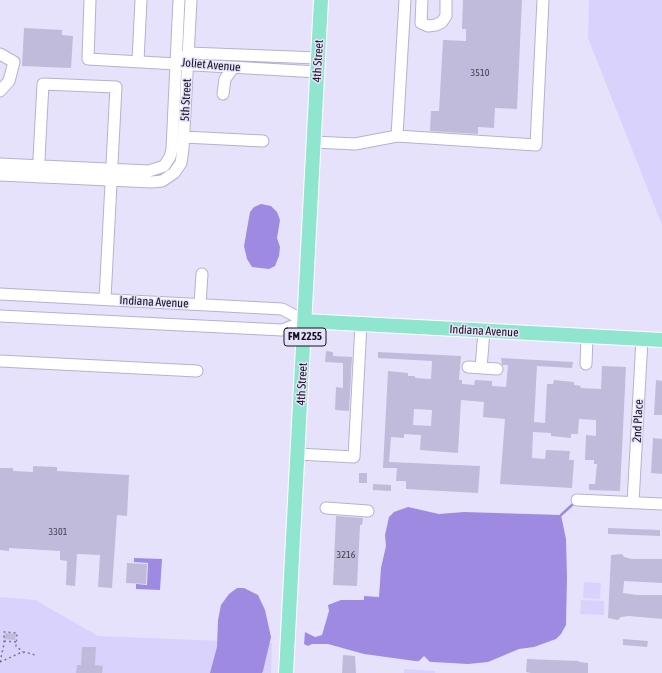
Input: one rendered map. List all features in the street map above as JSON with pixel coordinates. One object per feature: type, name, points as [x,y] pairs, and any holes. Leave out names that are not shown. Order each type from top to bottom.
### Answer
[{"type":"main road","name":"4th Street","points":[[286,673],[321,0]]},
{"type":"main road","name":"Indiana Avenue","points":[[305,322],[662,340]]},
{"type":"street","points":[[90,0],[88,59],[176,63]]},
{"type":"street","points":[[138,61],[141,0]]},
{"type":"street","name":"5th Street","points":[[169,169],[172,149],[179,0]]},
{"type":"street","name":"5th Street","points":[[169,169],[182,158],[191,0]]},
{"type":"street","points":[[397,136],[405,0]]},
{"type":"street","points":[[422,0],[421,24],[428,26],[436,25],[442,22],[446,16],[446,0]]},
{"type":"street","points":[[314,142],[355,144],[397,136],[536,144],[543,0]]},
{"type":"street","name":"Joliet Avenue","points":[[176,63],[189,53],[318,65]]},
{"type":"street","points":[[0,54],[14,62],[9,81],[0,90]]},
{"type":"street","name":"Joliet Avenue","points":[[176,63],[233,68],[318,65]]},
{"type":"street","points":[[223,94],[225,79],[233,68]]},
{"type":"street","points":[[38,177],[43,84],[116,87],[105,299]]},
{"type":"street","points":[[184,137],[263,141]]},
{"type":"street","points":[[0,164],[38,165],[156,182],[162,181],[169,169]]},
{"type":"street","points":[[2,176],[38,177],[112,175]]},
{"type":"street","points":[[200,304],[202,274]]},
{"type":"street","name":"Indiana Avenue","points":[[0,294],[282,308],[305,322]]},
{"type":"street","name":"Indiana Avenue","points":[[0,316],[282,330],[305,322]]},
{"type":"street","points":[[298,454],[354,457],[361,324]]},
{"type":"street","points":[[481,368],[484,331]]},
{"type":"street","points":[[586,364],[587,336]]},
{"type":"street","name":"2nd Place","points":[[633,503],[630,482],[642,339]]},
{"type":"street","points":[[0,361],[197,371]]},
{"type":"street","points":[[468,367],[497,369]]},
{"type":"street","points":[[577,500],[662,504]]},
{"type":"street","points":[[326,508],[368,510]]},
{"type":"path","points":[[0,666],[4,632],[17,633],[16,646],[23,652],[36,655]]},
{"type":"path","points":[[4,641],[16,642]]},
{"type":"path","points":[[1,661],[23,652]]},
{"type":"shaded area","points":[[589,0],[662,0],[662,225],[588,38]]},
{"type":"shaded area","points":[[261,204],[271,206],[277,212],[280,220],[277,238],[280,247],[279,256],[275,266],[269,269],[252,267],[247,259],[244,246],[250,212],[254,207]]},
{"type":"shaded area","points":[[408,507],[439,514],[464,512],[561,515],[566,539],[567,577],[566,625],[561,634],[556,639],[534,647],[519,649],[488,662],[468,664],[415,661],[364,654],[328,644],[312,644],[308,646],[304,644],[305,632],[315,637],[322,635],[329,611],[328,605],[341,600],[364,600],[364,596],[379,597],[381,568],[386,546],[385,535],[389,517],[394,512]]},
{"type":"shaded area","points":[[134,558],[162,559],[160,590],[136,589],[136,584],[147,585],[148,563],[134,562]]},
{"type":"shaded area","points":[[584,582],[601,583],[600,599],[583,598]]},
{"type":"shaded area","points":[[237,588],[244,588],[258,595],[265,610],[271,637],[263,671],[262,673],[210,673],[217,647],[218,620],[221,605],[229,594]]},
{"type":"shaded area","points":[[0,597],[35,600],[98,636],[272,643],[271,673],[0,673]]},
{"type":"shaded area","points":[[581,600],[604,601],[604,615],[580,614]]},
{"type":"shaded area","points":[[404,669],[435,671],[435,673],[404,673]]},
{"type":"pier","points":[[424,656],[431,663],[431,664],[417,663]]},
{"type":"building","points":[[463,0],[522,0],[517,109],[495,108],[494,128],[478,127],[478,134],[430,131],[431,111],[439,111],[443,40],[466,41],[466,29],[462,29]]},
{"type":"building","points":[[24,28],[62,30],[62,35],[73,36],[71,68],[22,66]]},
{"type":"building","points":[[326,351],[333,352],[333,356],[352,357],[349,411],[335,410],[336,387],[343,388],[343,363],[325,362]]},
{"type":"building","points":[[378,352],[461,356],[459,380],[462,380],[462,384],[474,385],[475,380],[492,381],[492,386],[506,387],[508,365],[502,365],[501,358],[573,362],[572,368],[537,366],[534,422],[545,423],[547,384],[553,384],[554,380],[574,382],[574,385],[581,386],[580,388],[601,389],[602,366],[626,367],[620,491],[589,490],[589,484],[595,484],[597,464],[594,464],[594,460],[585,460],[586,435],[596,436],[596,420],[579,419],[578,434],[571,434],[571,438],[551,436],[551,433],[533,432],[532,458],[545,459],[546,450],[570,451],[569,460],[574,460],[572,488],[500,484],[505,419],[483,417],[484,402],[461,400],[458,453],[420,450],[421,435],[404,434],[404,438],[391,437],[389,462],[480,466],[478,493],[406,489],[406,481],[396,481],[397,468],[383,468],[388,371],[408,373],[408,376],[415,376],[415,378],[431,379],[432,361],[378,358]],"holes":[[[414,409],[432,410],[431,426],[413,425]]]},
{"type":"building","points":[[656,380],[662,381],[662,415],[654,415]]},
{"type":"building","points":[[653,438],[662,439],[662,474],[651,473]]},
{"type":"building","points":[[33,466],[57,467],[57,471],[129,475],[127,516],[117,515],[112,588],[98,587],[100,555],[77,554],[75,586],[66,585],[67,561],[60,560],[60,551],[9,548],[9,551],[0,550],[0,468],[13,468],[13,471],[33,472]]},
{"type":"building","points":[[359,473],[367,473],[367,483],[359,483]]},
{"type":"building","points":[[373,484],[391,485],[391,491],[373,490]]},
{"type":"building","points":[[336,516],[363,518],[362,525],[360,525],[357,586],[333,585]]},
{"type":"building","points":[[608,528],[660,530],[660,536],[608,534]]},
{"type":"building","points":[[622,554],[624,557],[632,559],[662,559],[662,583],[624,581],[623,593],[637,595],[662,595],[662,619],[629,616],[621,617],[618,620],[608,618],[611,555]]},
{"type":"building","points":[[127,563],[147,564],[146,584],[126,583]]},
{"type":"building","points":[[5,633],[16,634],[15,640],[4,639]]},
{"type":"building","points":[[623,639],[648,641],[647,647],[623,645]]},
{"type":"building","points":[[82,647],[96,647],[95,665],[103,666],[102,673],[76,673],[77,665],[81,665]]},
{"type":"building","points":[[343,655],[355,656],[356,673],[342,673]]},
{"type":"building","points":[[527,659],[579,661],[588,663],[588,673],[526,672]]},
{"type":"waterway","points":[[561,515],[572,505]]}]
